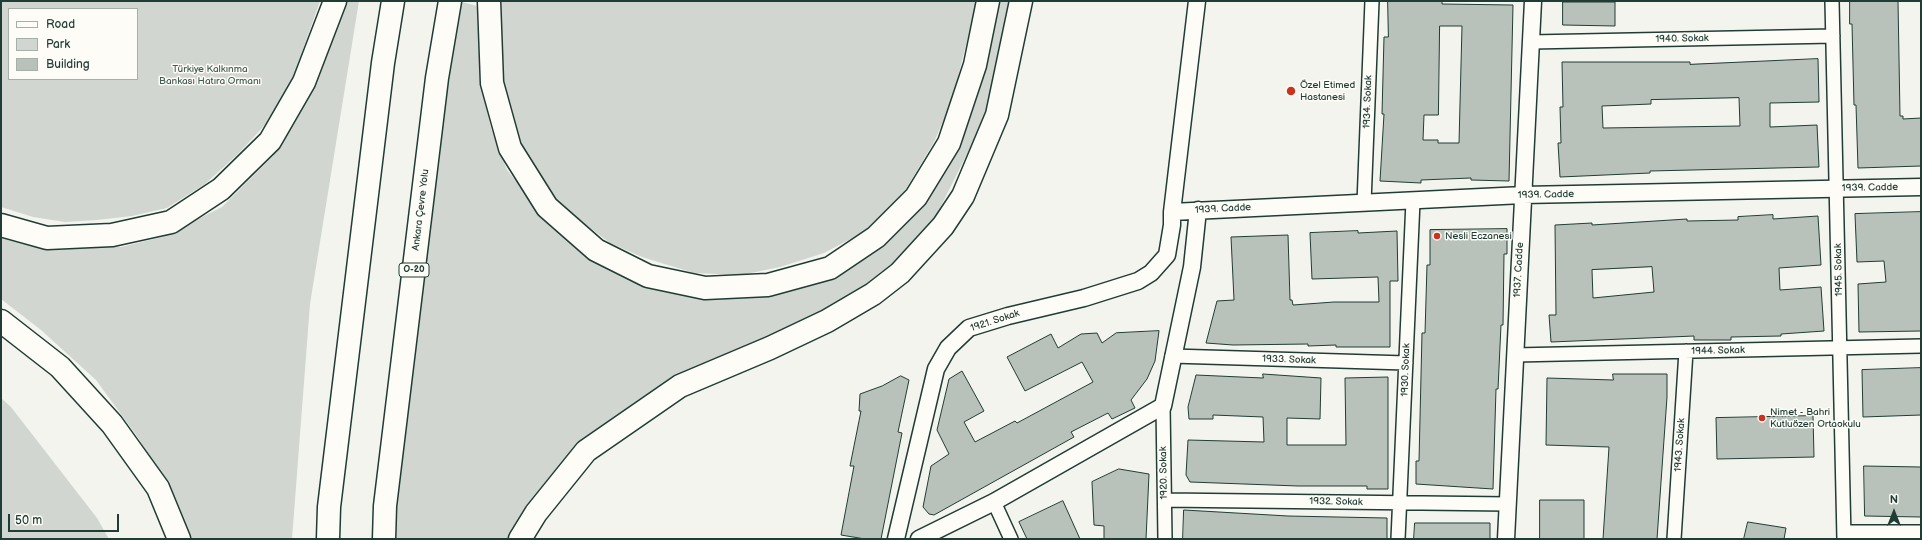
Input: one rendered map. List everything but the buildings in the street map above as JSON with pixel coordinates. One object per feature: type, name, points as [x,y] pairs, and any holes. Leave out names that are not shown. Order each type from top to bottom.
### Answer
[{"type":"highway","points":[[1,225],[47,238],[112,235],[171,222],[221,189],[270,141],[304,82],[335,1]]},
{"type":"highway","points":[[328,539],[331,492],[383,63],[393,1]]},
{"type":"highway","name":"Ankara Çevre Yolu","points":[[384,539],[385,506],[436,86],[450,1]]},
{"type":"highway","points":[[488,1],[492,83],[510,148],[547,207],[596,250],[648,276],[705,288],[768,285],[830,268],[876,238],[916,197],[949,143],[975,65],[988,1]]},
{"type":"highway","points":[[520,539],[536,513],[586,451],[680,386],[770,348],[827,321],[873,294],[900,273],[943,226],[963,196],[996,115],[1021,1]]},
{"type":"highway","points":[[1,321],[60,367],[112,424],[158,488],[179,539]]},
{"type":"street","name":"1921. Sokak","points":[[896,539],[936,369],[948,348],[969,328],[1008,316],[1084,298],[1138,281],[1151,273],[1167,255],[1172,225],[1172,212],[1197,1]]},
{"type":"street","name":"1934. Sokak","points":[[1364,203],[1372,1]]},
{"type":"street","name":"1937. Cadde","points":[[1506,539],[1533,1]]},
{"type":"street","name":"1945. Sokak","points":[[1832,1],[1841,348],[1844,536]]},
{"type":"street","name":"1940. Sokak","points":[[1531,42],[1833,36]]},
{"type":"street","name":"1939. Cadde","points":[[1172,212],[1523,195],[1921,187]]},
{"type":"street","name":"1930. Sokak","points":[[1398,539],[1413,201]]},
{"type":"street","points":[[919,539],[994,502],[1163,406],[1172,356],[1192,267],[1198,210]]},
{"type":"street","name":"1944. Sokak","points":[[1515,355],[1921,346]]},
{"type":"street","name":"1943. Sokak","points":[[1674,539],[1686,351]]},
{"type":"street","name":"1933. Sokak","points":[[1172,356],[1406,363]]},
{"type":"street","name":"1920. Sokak","points":[[1163,406],[1165,539]]},
{"type":"street","name":"1932. Sokak","points":[[1165,500],[1508,504]]},
{"type":"street","points":[[994,502],[1011,539]]},
{"type":"street","points":[[1844,536],[1921,532]]},
{"type":"green space","name":"Türkiye Kalkınma Bankası Hatıra Ormanı","points":[[1,1],[320,1],[289,89],[265,125],[238,154],[205,184],[167,208],[132,216],[65,222],[33,217],[1,207]]},
{"type":"green space","points":[[343,1],[359,1],[310,304],[292,539],[189,539],[171,495],[139,439],[96,380],[41,330],[1,299],[1,232],[62,246],[121,247],[162,237],[222,207],[273,156],[309,97]]},
{"type":"green space","points":[[495,1],[977,1],[952,101],[934,142],[906,189],[884,214],[860,234],[824,253],[780,267],[741,275],[694,273],[642,257],[610,243],[557,203],[510,136],[492,27]]},
{"type":"green space","points":[[992,1],[1013,1],[986,116],[935,218],[892,270],[818,316],[654,393],[513,539],[393,539],[442,114],[462,2],[477,6],[480,82],[491,128],[507,170],[540,210],[593,254],[769,294],[918,200]]},
{"type":"green space","points":[[1,398],[11,407],[97,518],[109,539],[1,539]]},
{"type":"place","name":"Özel Etimed Hastanesi","points":[[1291,91]]},
{"type":"place","name":"Nesli Eczanesi","points":[[1437,236]]},
{"type":"place","name":"Nimet - Bahri Kutluözen Ortaokulu","points":[[1762,418]]}]
